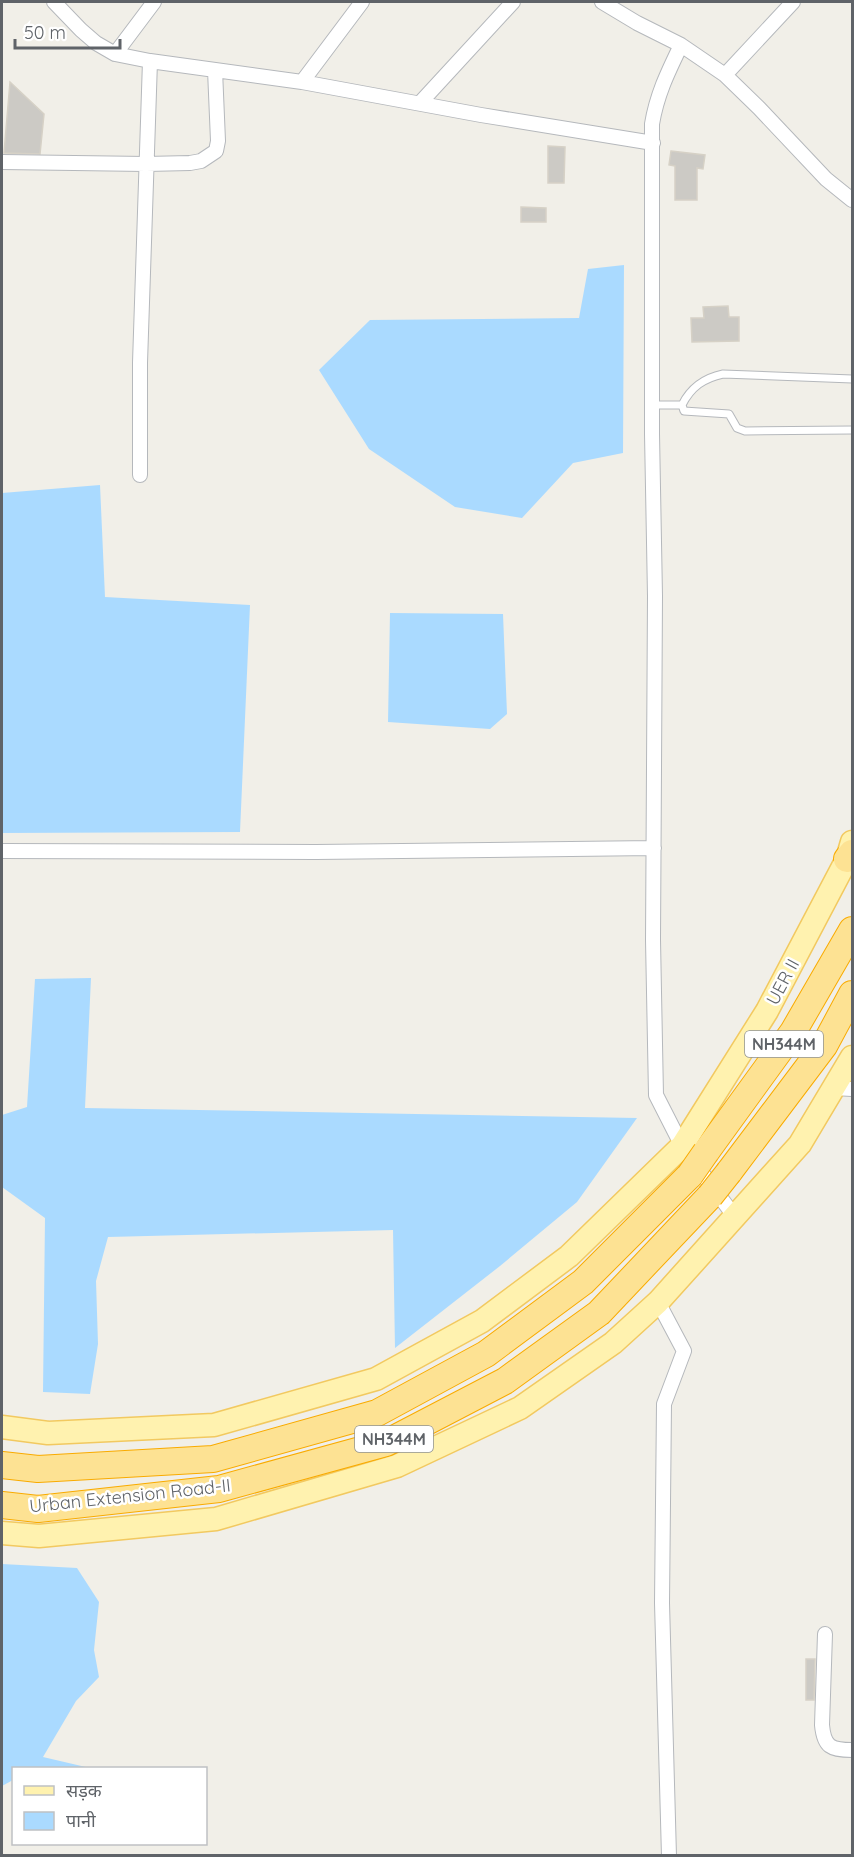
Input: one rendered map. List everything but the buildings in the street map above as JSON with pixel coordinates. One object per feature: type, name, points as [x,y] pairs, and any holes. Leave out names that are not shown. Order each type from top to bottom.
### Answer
[{"type":"highway","name":"Urban Extension Road-II","points":[[2,1465],[38,1469],[213,1459],[377,1413],[486,1354],[583,1282],[694,1160],[793,1032],[852,930]]},
{"type":"highway","name":"Urban Extension Road-II","points":[[2,1505],[38,1509],[219,1490],[386,1443],[505,1381],[599,1313],[718,1186],[824,1046],[852,994]]},
{"type":"main road","name":"UER II","points":[[2,1427],[48,1433],[214,1425],[376,1379],[482,1322],[694,1160],[767,1011],[851,851]]},
{"type":"main road","points":[[2,1533],[39,1536],[216,1519],[397,1466],[520,1408],[613,1343],[658,1302],[800,1144],[843,1088],[852,1057]]},
{"type":"street","points":[[54,2],[96,43],[116,54],[150,62],[302,82],[481,115],[653,143]]},
{"type":"street","points":[[116,54],[154,2]]},
{"type":"street","points":[[302,82],[362,2]]},
{"type":"street","points":[[420,103],[513,2]]},
{"type":"street","points":[[602,2],[622,6],[725,75],[826,179],[852,200]]},
{"type":"street","points":[[725,75],[793,2]]},
{"type":"street","points":[[681,45],[661,87],[652,124],[655,596],[653,940],[656,1095],[694,1160],[718,1186],[735,1217]]},
{"type":"street","points":[[140,475],[140,363],[150,62]]},
{"type":"street","points":[[2,162],[146,164],[201,161],[216,151],[219,130],[215,70]]},
{"type":"street","points":[[2,851],[316,852],[654,848]]},
{"type":"street","points":[[658,1302],[684,1351],[664,1404],[662,1603],[669,1856]]},
{"type":"street","points":[[825,1634],[822,1725],[824,1740],[833,1749],[852,1750]]},
{"type":"lane","points":[[682,405],[690,392],[703,381],[723,374],[852,379]]},
{"type":"lane","points":[[652,405],[682,405]]},
{"type":"lane","points":[[682,405],[684,411],[729,414],[737,428],[745,431],[852,430]]},
{"type":"water","points":[[624,265],[623,453],[573,463],[522,518],[455,507],[369,449],[319,370],[370,320],[579,318],[588,269]]},
{"type":"water","points":[[100,485],[105,597],[250,605],[240,832],[2,833],[2,493]]},
{"type":"water","points":[[390,613],[503,614],[507,714],[490,729],[388,722]]},
{"type":"water","points":[[91,978],[85,1108],[637,1118],[577,1202],[395,1348],[393,1230],[108,1237],[96,1281],[98,1344],[90,1394],[43,1392],[45,1218],[2,1187],[2,1115],[27,1107],[35,979]]},
{"type":"water","points":[[2,1564],[77,1568],[99,1602],[94,1650],[99,1677],[76,1701],[43,1757],[86,1767],[12,1767],[12,1781],[2,1786]]}]
